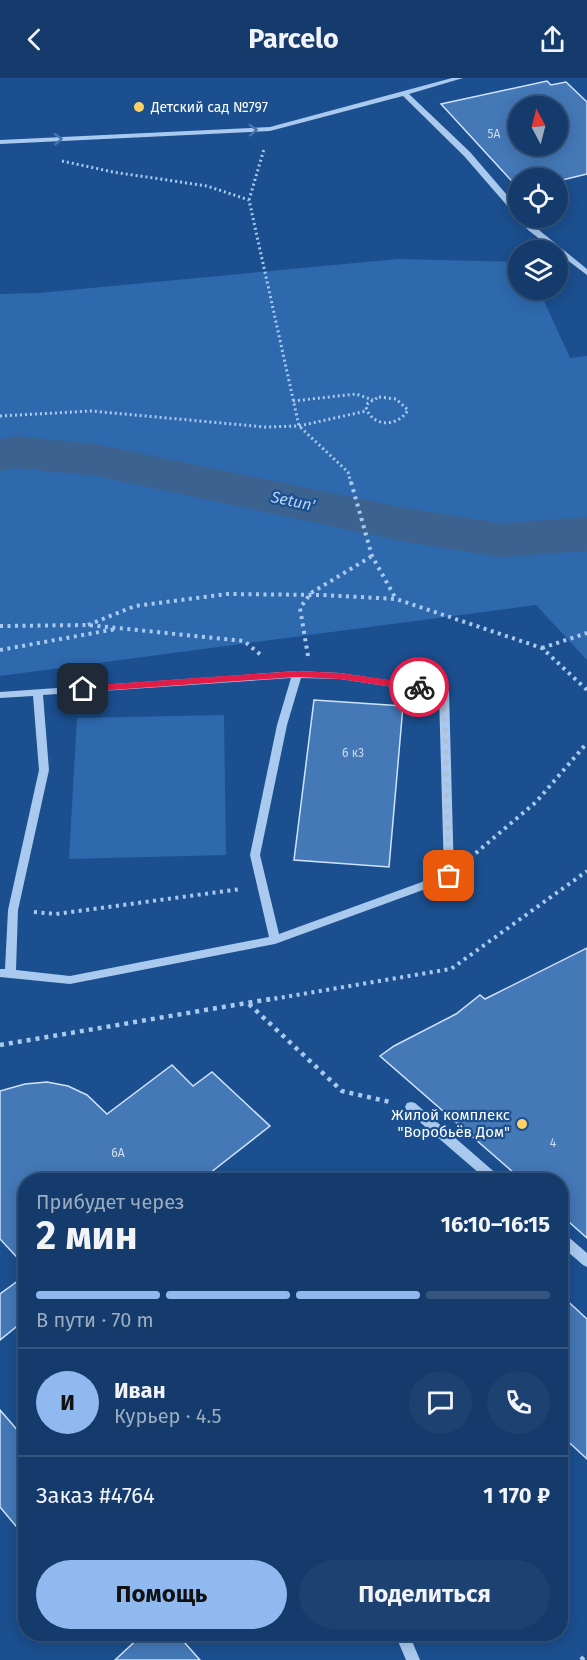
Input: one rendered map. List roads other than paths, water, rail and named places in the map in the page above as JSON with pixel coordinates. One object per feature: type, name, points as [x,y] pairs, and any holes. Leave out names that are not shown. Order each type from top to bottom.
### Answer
[{"type":"street","points":[[0,142],[270,129],[460,78]]},
{"type":"street","points":[[404,93],[467,154],[508,202]]},
{"type":"street","points":[[531,228],[587,273]]},
{"type":"street","points":[[0,695],[38,692],[285,674],[311,674],[444,691],[449,876],[275,940],[70,980],[5,973],[13,910],[44,770],[38,692]]},
{"type":"street","points":[[275,940],[255,855],[282,725],[297,674]]},
{"type":"street","points":[[411,1107],[487,1173]]},
{"type":"street","points":[[568,1244],[587,1261]]},
{"type":"street","points":[[405,1641],[413,1660]]},
{"type":"waterway","name":"Setun'","points":[[0,455],[16,452],[96,460],[405,525],[501,540],[587,534]]},
{"type":"place","name":"Детский сад №797","points":[[139,107]]},
{"type":"place","name":"Жилой комплекс \"Воробьёв Дом\"","points":[[522,1124]]}]
